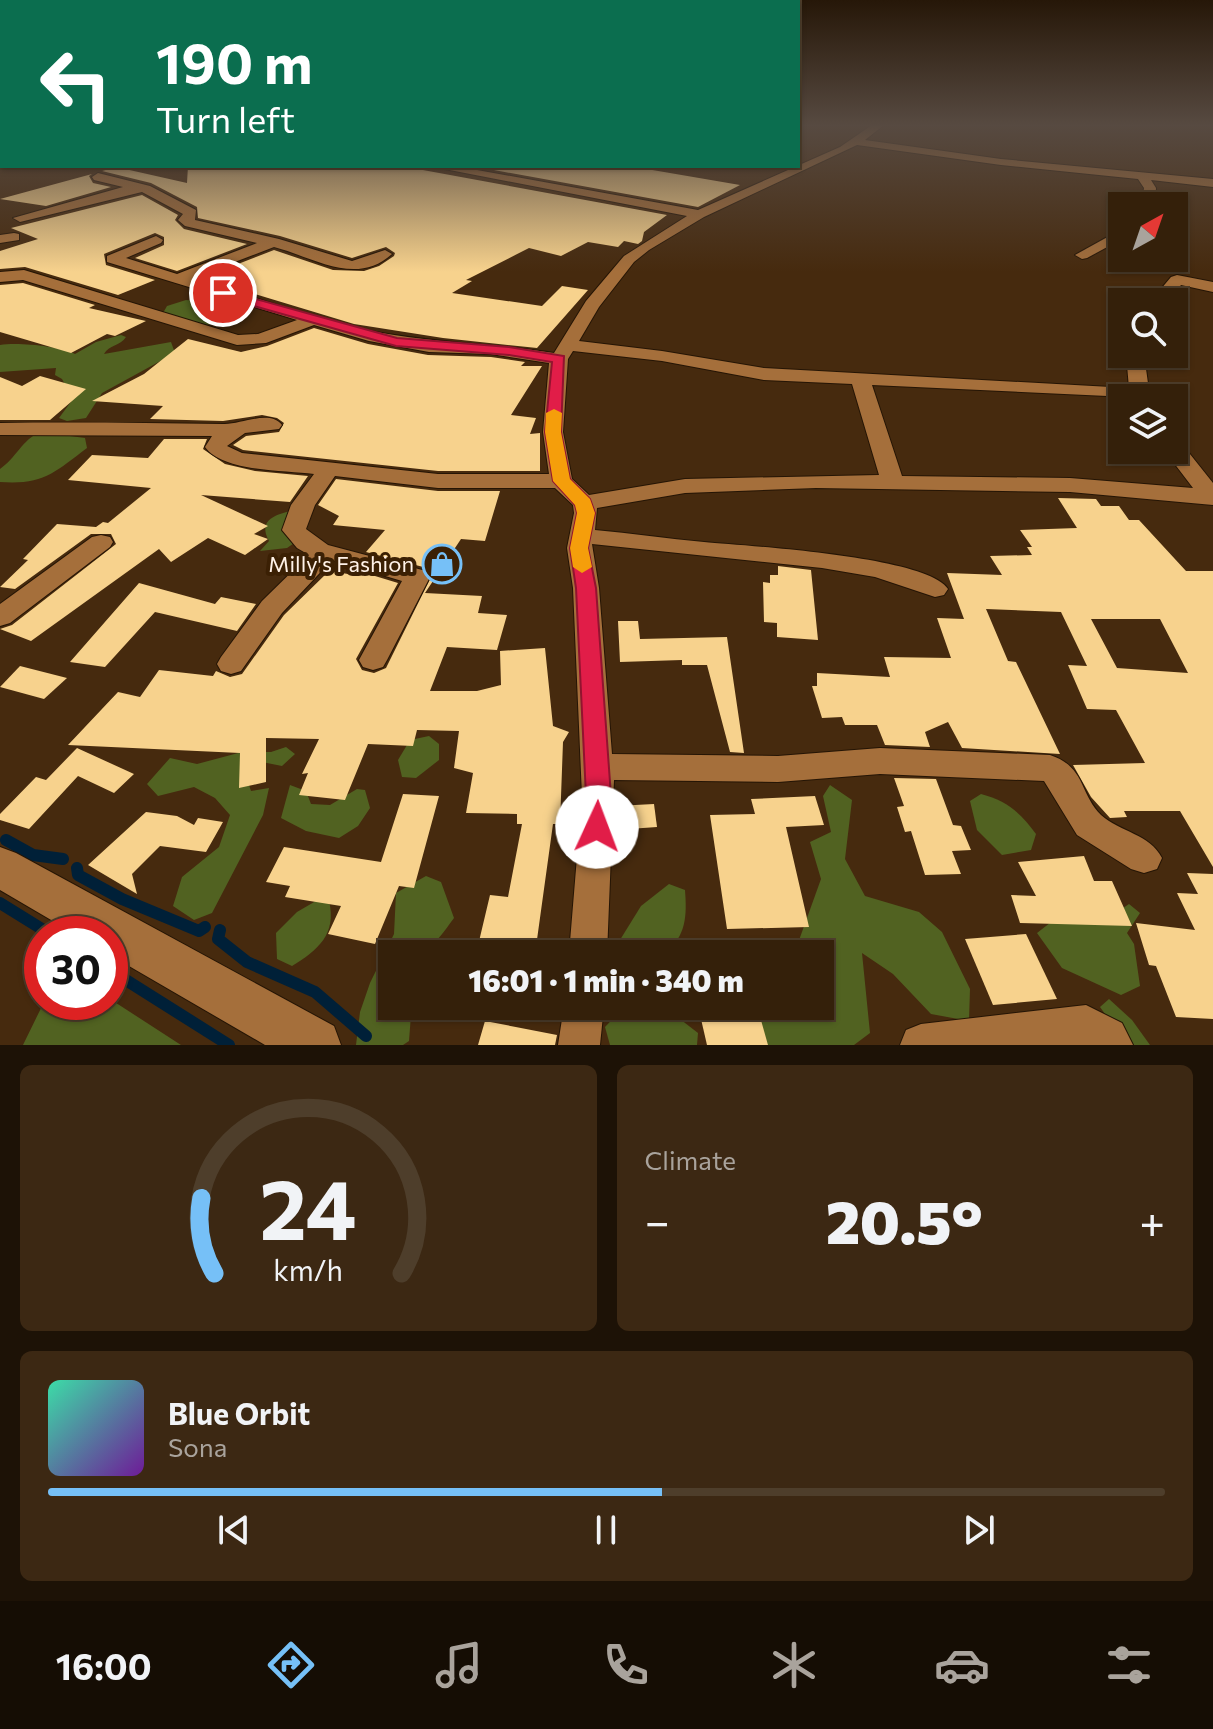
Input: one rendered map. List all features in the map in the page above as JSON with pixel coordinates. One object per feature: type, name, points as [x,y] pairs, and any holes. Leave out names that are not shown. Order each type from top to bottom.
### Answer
[{"type":"street","points":[[482,174],[699,214]]},
{"type":"street","points":[[501,177],[508,174]]},
{"type":"street","points":[[589,940],[599,796],[586,588],[579,548],[586,513],[584,503],[561,481],[553,432],[562,352],[629,259],[699,214],[779,174]]},
{"type":"street","points":[[1128,174],[1213,183]]},
{"type":"street","points":[[1141,175],[1150,192]]},
{"type":"street","points":[[98,177],[140,187],[191,213],[185,220],[190,223],[274,242],[308,256],[349,266],[385,254]]},
{"type":"street","points":[[20,218],[140,187]]},
{"type":"street","points":[[156,240],[112,259],[312,320],[396,342],[509,351],[662,356],[764,374],[860,378],[973,388],[1042,387],[1108,393]]},
{"type":"street","points":[[1082,255],[1108,241]]},
{"type":"street","points":[[177,279],[274,242]]},
{"type":"street","points":[[0,277],[24,275],[237,340],[260,339],[312,320]]},
{"type":"street","points":[[1170,288],[1177,280],[1213,287]]},
{"type":"street","points":[[860,378],[892,481]]},
{"type":"street","points":[[272,425],[246,426],[229,431],[220,437],[216,447],[223,454],[241,459],[438,481],[561,481]]},
{"type":"street","points":[[0,429],[167,428],[229,431]]},
{"type":"street","points":[[1186,464],[1212,497]]},
{"type":"street","points":[[329,469],[303,505],[294,530],[306,543],[325,553],[417,577],[373,660]]},
{"type":"street","points":[[584,503],[685,486],[892,481],[1070,485],[1212,497]]},
{"type":"street","points":[[581,536],[836,559],[874,567],[935,589]]},
{"type":"street","points":[[0,617],[101,542]]},
{"type":"street","points":[[231,664],[272,607],[325,553]]},
{"type":"street","points":[[597,767],[778,769],[880,761],[1050,768],[1060,774],[1089,825],[1144,858]]},
{"type":"street","points":[[0,867],[315,1045]]},
{"type":"street","points":[[579,1045],[582,1020]]},
{"type":"street","points":[[921,1045],[1086,1026],[1107,1038],[1112,1045]]},
{"type":"green space","points":[[186,300],[214,302],[222,310],[214,323],[203,326],[163,313],[167,306]]},
{"type":"green space","points":[[121,335],[126,337],[104,354],[171,342],[175,353],[102,393],[86,418],[67,421],[59,418],[73,399],[62,379],[55,375],[56,368],[0,372],[0,345],[38,345],[75,354],[96,342]]},
{"type":"green space","points":[[40,432],[85,438],[87,448],[47,476],[27,481],[0,482],[0,469]]},
{"type":"green space","points":[[295,510],[306,535],[287,548],[260,551],[269,541],[265,527],[267,523],[276,516]]},
{"type":"green space","points":[[429,736],[439,744],[439,760],[416,778],[402,777],[398,760],[410,740]]},
{"type":"green space","points":[[286,747],[295,754],[282,766],[257,761],[245,773],[251,791],[269,788],[263,815],[212,913],[194,920],[173,906],[182,877],[219,847],[230,815],[215,798],[194,787],[158,796],[147,784],[170,758],[197,764],[242,752],[271,752]]},
{"type":"green space","points":[[290,785],[306,791],[311,804],[330,805],[357,789],[365,790],[370,808],[358,826],[339,838],[306,831],[281,818]]},
{"type":"green space","points":[[830,785],[852,800],[845,859],[865,896],[919,912],[942,932],[970,989],[969,1021],[931,1014],[893,974],[862,953],[870,1033],[854,1045],[755,1045],[751,1037],[762,1020],[834,1020],[834,940],[799,940],[821,879],[810,842],[831,832],[823,796]]},
{"type":"green space","points":[[981,794],[1006,804],[1024,819],[1036,834],[1031,850],[1002,855],[977,830],[970,801]]},
{"type":"green space","points":[[426,876],[441,882],[454,918],[437,940],[391,940],[396,893]]},
{"type":"green space","points":[[669,884],[685,890],[684,925],[677,940],[620,940],[641,906]]},
{"type":"green space","points":[[321,898],[329,901],[331,913],[328,932],[323,940],[292,966],[277,959],[276,933],[297,912]]},
{"type":"green space","points":[[1129,904],[1140,913],[1127,933],[1134,944],[1140,986],[1121,995],[1062,968],[1037,933],[1064,912],[1113,915]]},
{"type":"green space","points":[[378,967],[378,1020],[411,1020],[409,1041],[403,1045],[356,1045],[360,1012]]},
{"type":"green space","points":[[1109,999],[1132,1020],[1150,1045],[1127,1045],[1100,1007]]},
{"type":"green space","points":[[128,1011],[181,1045],[23,1045],[35,1020],[128,1020]]},
{"type":"green space","points":[[612,1020],[681,1020],[698,1033],[697,1045],[610,1045],[605,1027]]},
{"type":"building","points":[[92,174],[89,176],[93,183],[111,187],[46,206],[0,199]]},
{"type":"building","points":[[113,174],[146,174],[187,183],[188,174],[443,174],[667,215],[644,232],[638,244],[624,241],[618,247],[588,242],[561,256],[529,248],[466,280],[472,281],[452,293],[542,306],[562,286],[588,290],[537,348],[354,324],[202,278],[274,250],[333,270],[364,271],[379,266],[395,253],[386,247],[352,258],[280,236],[198,218],[197,207],[151,183]]},
{"type":"building","points":[[515,174],[674,174],[740,185],[698,207]]},
{"type":"building","points":[[142,195],[178,215],[175,220],[184,229],[247,244],[177,271],[135,258],[164,245],[164,237],[155,233],[104,254],[106,265],[155,280],[118,295],[25,267],[0,269],[0,251],[38,239],[11,228]]},
{"type":"building","points":[[23,283],[95,305],[89,308],[146,321],[115,336],[107,334],[71,353],[0,332],[0,285]]},
{"type":"building","points":[[314,328],[368,344],[428,355],[491,357],[525,362],[521,366],[542,366],[511,415],[536,418],[530,434],[540,433],[540,471],[438,471],[243,450],[233,445],[246,436],[279,432],[284,423],[262,415],[223,421],[150,419],[163,406],[92,401],[144,374],[188,339],[241,352],[267,346]]},
{"type":"building","points":[[40,376],[86,389],[50,420],[0,420],[0,377],[22,386]]},
{"type":"building","points":[[164,439],[207,439],[203,449],[225,464],[255,471],[308,476],[290,502],[201,495],[268,526],[254,534],[268,539],[245,555],[208,538],[171,562],[159,549],[31,641],[0,629],[12,625],[116,544],[111,534],[91,534],[15,589],[0,587],[28,560],[23,559],[57,524],[96,527],[103,522],[108,523],[151,488],[68,480],[92,455],[148,458]]},
{"type":"building","points":[[336,479],[438,491],[500,491],[485,541],[461,539],[425,593],[482,596],[478,613],[507,615],[497,650],[447,647],[430,691],[477,691],[501,685],[500,651],[545,648],[553,726],[569,732],[563,742],[560,824],[553,824],[537,940],[479,940],[490,895],[508,897],[522,824],[517,824],[517,814],[466,813],[473,773],[454,768],[459,731],[417,730],[413,746],[368,744],[345,800],[299,795],[308,773],[302,774],[319,739],[266,738],[266,782],[239,788],[240,753],[68,745],[118,692],[140,697],[159,670],[213,676],[216,671],[230,677],[242,674],[284,615],[329,571],[348,574],[352,569],[398,583],[356,659],[362,670],[374,673],[386,668],[432,575],[427,568],[366,552],[385,530],[333,525],[339,516],[318,505]]},
{"type":"building","points":[[1058,498],[1096,499],[1101,506],[1119,506],[1129,520],[1139,520],[1186,571],[1213,571],[1213,867],[1180,811],[1124,811],[1127,817],[1110,818],[1091,797],[1073,765],[1145,763],[1116,710],[1087,709],[1068,665],[1087,666],[1061,612],[986,609],[1008,661],[1016,662],[1060,754],[962,748],[948,722],[925,732],[930,747],[885,745],[877,725],[845,725],[842,717],[822,718],[812,686],[817,686],[817,673],[890,677],[884,657],[951,658],[937,618],[964,619],[947,573],[1002,575],[990,556],[1032,555],[1027,547],[1032,547],[1020,530],[1077,528]],"holes":[[[1091,619],[1160,619],[1188,673],[1117,668]]]},
{"type":"building","points":[[778,566],[811,570],[818,640],[777,637],[777,623],[764,622],[763,582],[770,583],[770,575],[778,575]]},
{"type":"building","points":[[139,583],[215,604],[221,597],[256,604],[237,631],[155,612],[105,667],[70,662]]},
{"type":"building","points":[[618,621],[638,621],[640,639],[727,637],[744,753],[730,752],[707,665],[682,665],[682,660],[620,662]]},
{"type":"building","points":[[20,666],[67,678],[44,699],[0,687]]},
{"type":"building","points":[[77,748],[134,774],[114,793],[78,776],[29,829],[0,820],[0,814],[36,777],[46,780]]},
{"type":"building","points":[[894,778],[936,779],[953,825],[961,826],[971,850],[952,851],[961,874],[925,875],[911,831],[905,832],[897,807],[904,806]]},
{"type":"building","points":[[403,794],[439,796],[414,888],[399,886],[375,944],[328,934],[341,906],[285,897],[290,886],[266,882],[284,847],[381,862]]},
{"type":"building","points":[[815,796],[824,825],[786,827],[809,927],[727,929],[710,815],[755,814],[751,799]]},
{"type":"building","points":[[654,804],[657,827],[615,830],[616,806]]},
{"type":"building","points":[[146,812],[177,816],[194,825],[198,818],[223,822],[206,852],[160,846],[132,874],[137,894],[88,865]]},
{"type":"building","points":[[1084,856],[1094,881],[1112,881],[1132,926],[1020,923],[1011,895],[1036,896],[1018,862]]},
{"type":"building","points":[[1187,873],[1213,874],[1213,1019],[1176,1017],[1156,966],[1149,965],[1136,923],[1195,930],[1177,893],[1198,894]]},
{"type":"building","points":[[1026,934],[1057,999],[993,1005],[965,939]]},
{"type":"building","points":[[701,1020],[761,1020],[768,1045],[707,1045]]},
{"type":"building","points":[[485,1021],[557,1035],[555,1045],[478,1045]]},
{"type":"waterway","points":[[6,840],[33,855],[63,859]]},
{"type":"waterway","points":[[77,868],[78,875],[122,899],[199,931],[205,927]]},
{"type":"waterway","points":[[0,903],[24,918]]},
{"type":"waterway","points":[[220,930],[218,939],[247,962],[315,992],[366,1036]]},
{"type":"waterway","points":[[128,981],[229,1045]]},
{"type":"slow traffic","points":[[554,413],[553,432],[561,481],[584,503],[586,513],[579,548],[582,567]]},
{"type":"place","name":"Milly's Fashion","points":[[442,564]]},
{"type":"route","points":[[223,293],[347,331],[396,342],[509,351],[559,359],[553,432],[561,481],[584,503],[586,513],[579,548],[586,588],[599,796],[597,827]]}]
